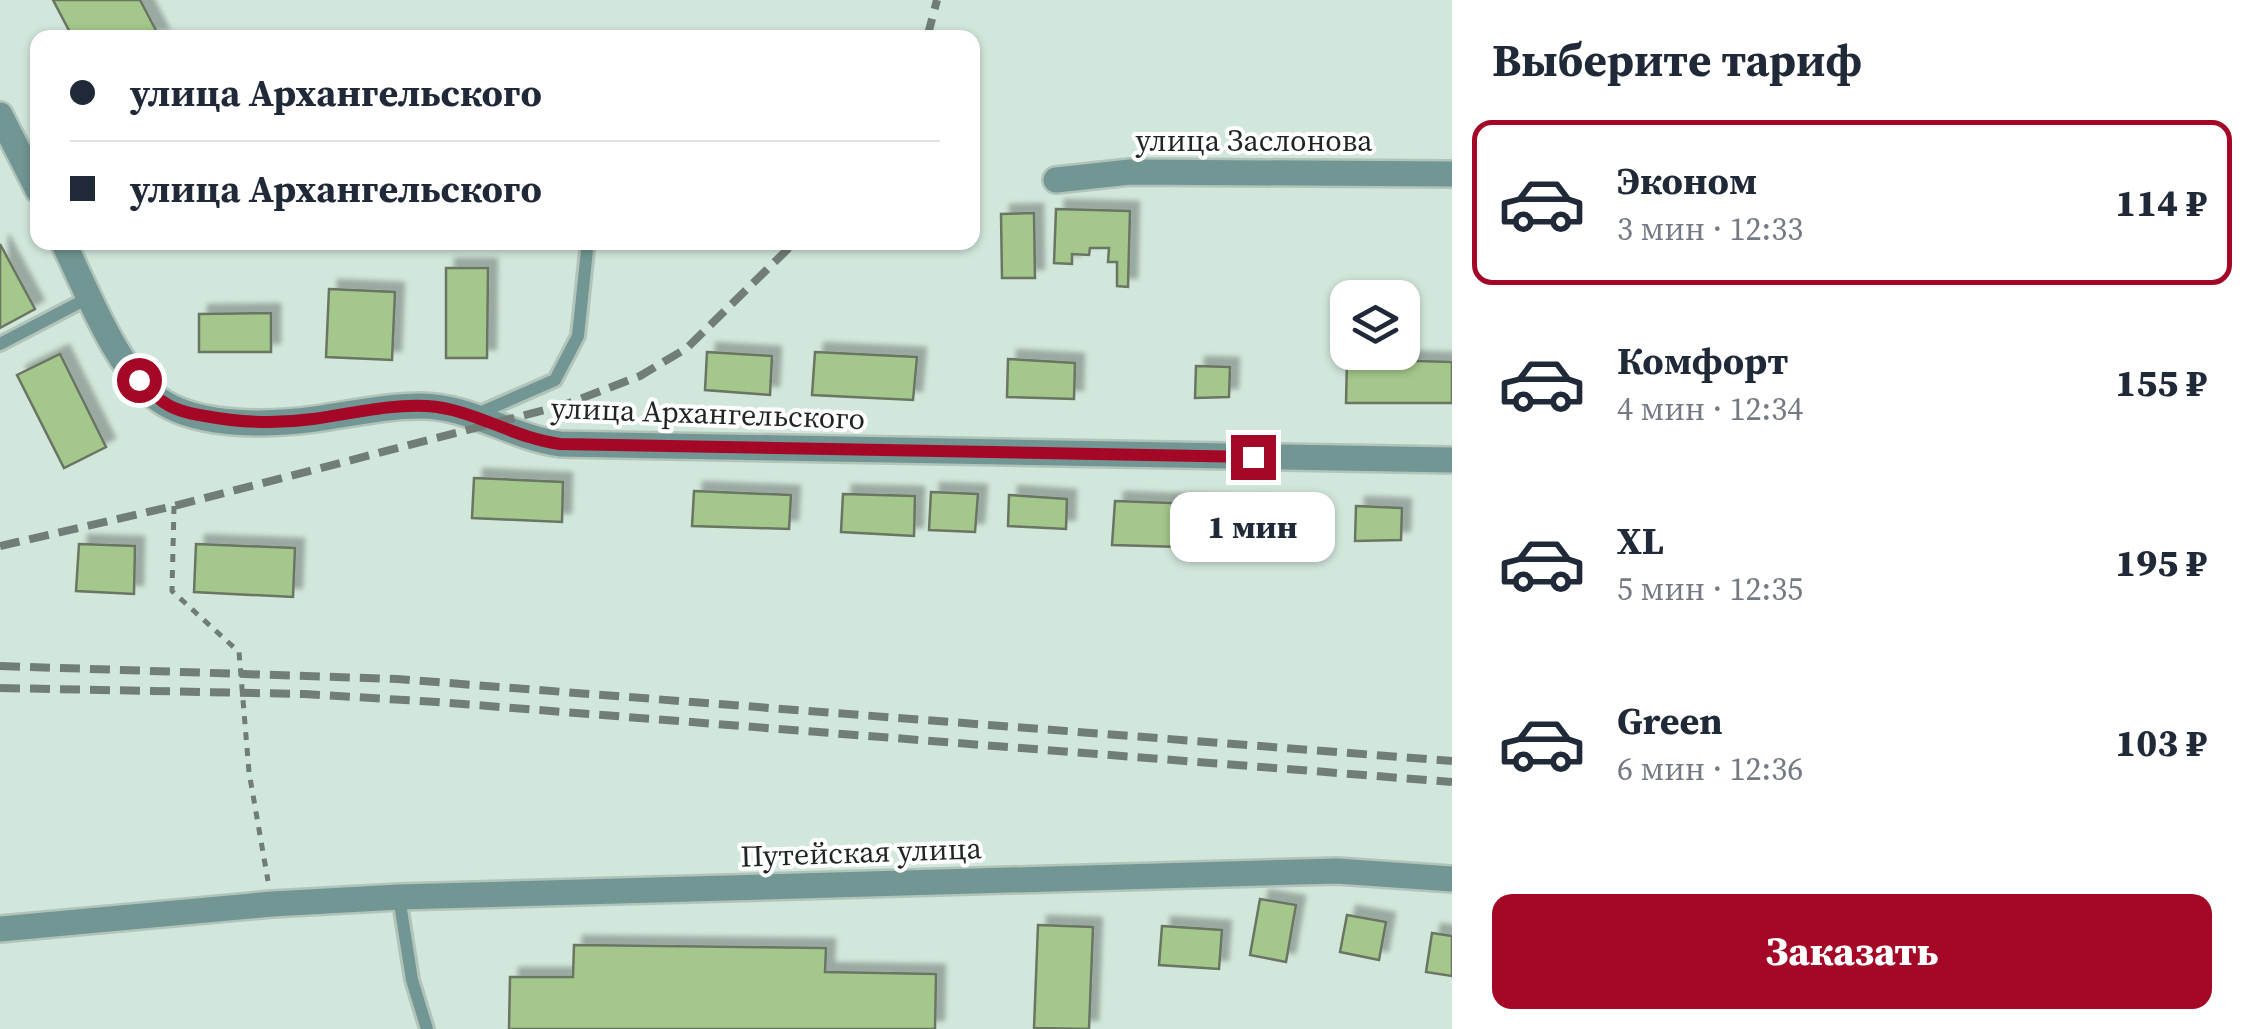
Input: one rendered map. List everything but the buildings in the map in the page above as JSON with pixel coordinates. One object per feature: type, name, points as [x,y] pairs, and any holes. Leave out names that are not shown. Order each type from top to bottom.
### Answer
[{"type":"street","points":[[0,115],[30,174]]},
{"type":"street","name":"улица Заслонова","points":[[1056,180],[1130,172],[1452,174]]},
{"type":"street","name":"улица Архангельского","points":[[68,250],[117,349],[139,380],[164,403],[194,414],[263,424],[370,408],[424,406],[455,409],[532,440],[560,444],[1452,460]]},
{"type":"street","name":"Путейская улица","points":[[0,928],[399,897],[1338,872],[1452,878]]},
{"type":"lane","points":[[473,416],[555,380],[578,336],[588,250]]},
{"type":"lane","points":[[0,344],[90,297]]},
{"type":"lane","points":[[399,897],[412,980],[427,1029]]},
{"type":"path","points":[[174,506],[172,590],[239,652],[249,772],[272,904]]},
{"type":"railway","points":[[929,30],[937,0]]},
{"type":"railway","points":[[0,546],[174,506],[564,405],[640,376],[687,348],[787,250]]},
{"type":"railway","points":[[0,666],[397,679],[1452,761]]},
{"type":"railway","points":[[0,688],[304,694],[437,702],[1452,782]]},
{"type":"route","points":[[139,380],[164,403],[194,414],[263,424],[370,408],[424,406],[455,409],[505,431],[560,444],[1253,457]]}]
